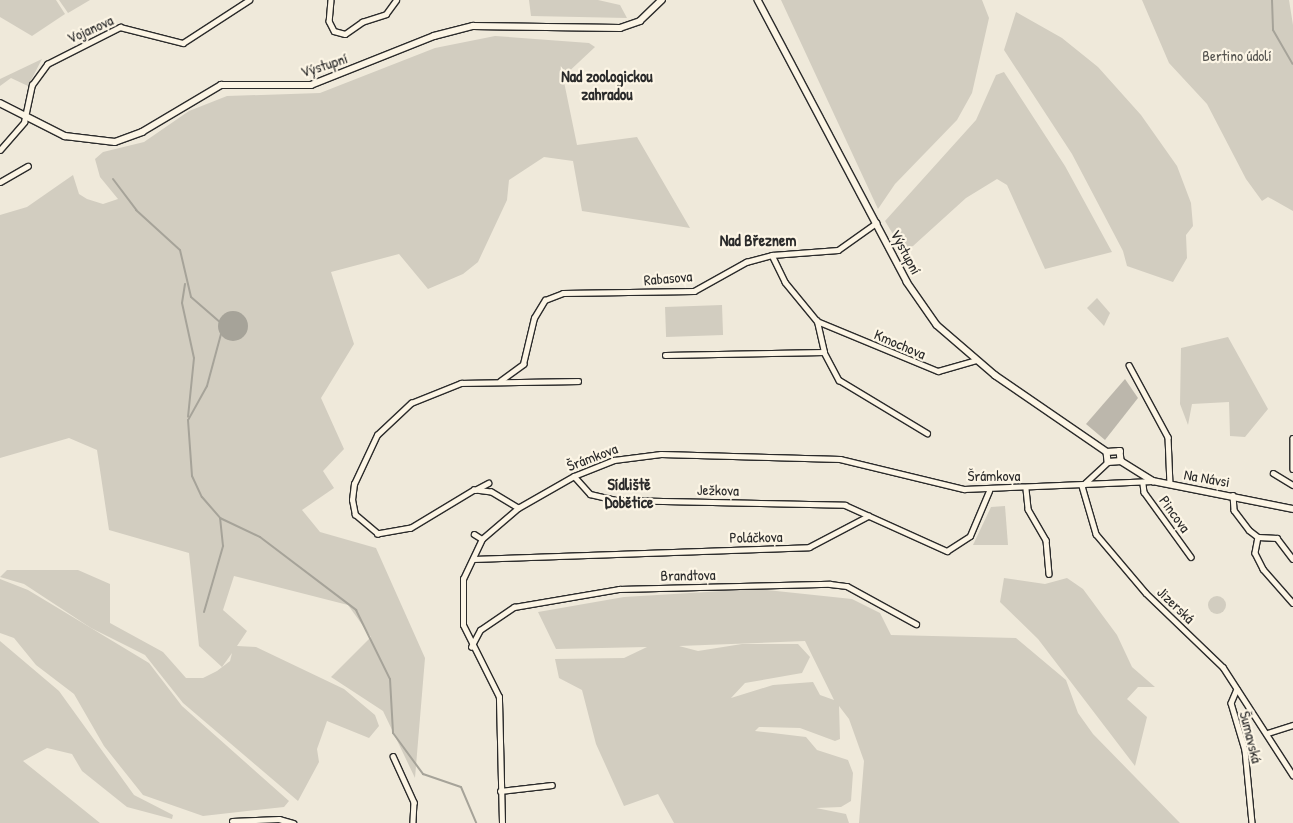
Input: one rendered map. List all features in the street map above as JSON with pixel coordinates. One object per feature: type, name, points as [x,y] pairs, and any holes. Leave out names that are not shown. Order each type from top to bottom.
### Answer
[{"type":"street","name":"Vojanova","points":[[26,117],[32,85],[47,64],[120,27],[183,43],[249,0]]},
{"type":"street","points":[[331,0],[329,21],[334,31],[345,34],[362,22],[386,14],[396,0]]},
{"type":"street","name":"Výstupní","points":[[0,103],[26,117],[83,141],[115,142],[142,132],[221,85],[311,85],[434,36],[473,26],[620,28],[640,21],[662,0]]},
{"type":"street","name":"Výstupní","points":[[758,0],[920,303],[976,360],[1107,452],[1120,451],[1120,461]]},
{"type":"street","points":[[0,150],[16,136],[26,117]]},
{"type":"street","points":[[0,182],[28,166]]},
{"type":"street","name":"Rabasova","points":[[499,382],[523,364],[534,318],[545,300],[563,293],[694,292],[746,262],[772,255],[838,250],[876,223]]},
{"type":"street","name":"Kmochova","points":[[772,255],[785,282],[817,322],[824,352],[839,380],[927,433]]},
{"type":"street","name":"Kmochova","points":[[817,322],[938,371],[976,360]]},
{"type":"street","points":[[665,355],[824,352]]},
{"type":"street","points":[[1129,365],[1168,437],[1170,484]]},
{"type":"street","points":[[488,483],[394,534],[378,534],[355,514],[354,484],[377,435],[411,402],[434,391],[461,383],[578,381]]},
{"type":"street","points":[[1293,438],[1293,469]]},
{"type":"street","points":[[1107,452],[1108,462]]},
{"type":"street","name":"Šrámkova","points":[[502,823],[499,697],[471,647],[461,599],[473,559],[482,539],[518,508],[574,476],[631,456],[840,458],[964,489],[989,491],[1153,482]]},
{"type":"street","points":[[1082,486],[1108,462],[1120,461]]},
{"type":"street","name":"Na Návsi","points":[[1120,461],[1153,482],[1233,495],[1293,509]]},
{"type":"street","points":[[1273,473],[1293,485]]},
{"type":"street","name":"Ježkova","points":[[574,476],[590,494],[615,500],[845,505],[868,516]]},
{"type":"street","name":"Pincova","points":[[1143,484],[1144,492],[1191,557]]},
{"type":"street","name":"Jizerská","points":[[1082,486],[1096,534],[1146,593],[1223,667],[1268,733],[1293,775]]},
{"type":"street","points":[[1026,489],[1028,509],[1046,540],[1049,574]]},
{"type":"street","points":[[474,490],[491,492],[518,508]]},
{"type":"street","points":[[868,516],[947,551],[970,536],[989,491]]},
{"type":"street","points":[[1233,495],[1234,510],[1258,537],[1276,538],[1293,559]]},
{"type":"street","name":"Poláčkova","points":[[473,559],[809,548],[868,516]]},
{"type":"street","points":[[474,534],[482,539]]},
{"type":"street","points":[[1258,537],[1254,553],[1263,569],[1293,603]]},
{"type":"street","name":"Brandtova","points":[[471,647],[480,630],[514,608],[619,589],[830,584],[847,586],[916,624]]},
{"type":"street","name":"Šumavská","points":[[1237,689],[1230,703],[1245,750],[1252,823]]},
{"type":"street","points":[[1268,733],[1293,725]]},
{"type":"street","points":[[393,756],[414,802],[413,823]]},
{"type":"street","points":[[500,791],[552,785]]},
{"type":"street","points":[[232,821],[279,819],[293,823]]},
{"type":"green space","points":[[0,0],[56,0],[65,14],[32,36],[0,17]]},
{"type":"green space","points":[[59,0],[90,0],[68,13]]},
{"type":"green space","points":[[529,0],[598,0],[620,5],[627,18],[531,16]]},
{"type":"green space","points":[[781,0],[982,0],[989,18],[972,93],[957,120],[895,184],[878,209]]},
{"type":"green space","name":"Bertino údolí","points":[[1142,0],[1289,0],[1293,25],[1293,211],[1268,197],[1262,201],[1246,179],[1207,104],[1169,63]]},
{"type":"green space","points":[[1016,12],[1062,38],[1098,67],[1141,115],[1177,166],[1191,203],[1193,226],[1186,235],[1187,258],[1173,282],[1127,266],[1123,251],[1072,154],[1004,50]]},
{"type":"green space","points":[[495,36],[589,43],[595,47],[563,77],[577,145],[637,137],[690,228],[582,211],[573,161],[544,157],[509,180],[507,200],[478,262],[463,274],[428,289],[399,254],[331,272],[354,344],[321,398],[344,449],[323,471],[334,488],[302,510],[320,532],[376,548],[425,658],[415,778],[383,711],[331,677],[371,637],[348,605],[234,576],[223,610],[247,631],[237,646],[256,647],[344,689],[375,715],[379,726],[369,738],[327,721],[317,749],[319,762],[298,801],[183,703],[145,655],[91,628],[24,584],[0,577],[7,570],[78,570],[110,584],[110,623],[163,652],[186,678],[203,678],[217,671],[230,661],[232,653],[222,667],[199,646],[189,553],[109,530],[97,450],[69,438],[0,458],[0,215],[27,207],[73,175],[79,194],[87,199],[103,204],[118,199],[100,177],[95,159],[103,152],[144,142],[189,111],[227,96],[320,93],[435,48]]},
{"type":"green space","points":[[42,59],[28,86],[11,78],[0,86],[0,79]]},
{"type":"green space","points":[[1004,72],[1065,166],[1112,252],[1045,269],[1007,185],[997,179],[966,198],[913,246],[902,249],[885,221],[976,120],[996,75]]},
{"type":"green space","points":[[1097,298],[1110,313],[1104,326],[1087,308]]},
{"type":"green space","points":[[722,305],[723,335],[666,337],[665,307]]},
{"type":"green space","points":[[1228,337],[1268,409],[1245,437],[1230,436],[1229,402],[1192,404],[1188,425],[1180,404],[1181,348]]},
{"type":"green space","points":[[1005,506],[1008,545],[973,545],[991,507]]},
{"type":"green space","points":[[1004,578],[1045,584],[1067,578],[1083,589],[1117,635],[1132,667],[1155,687],[1138,687],[1127,699],[1147,717],[1135,766],[1038,639],[1000,602]]},
{"type":"green space","points":[[0,579],[28,590],[149,663],[182,706],[289,801],[284,807],[203,816],[143,795],[104,746],[74,694],[36,665],[14,638],[0,633]]},
{"type":"green space","points":[[757,589],[852,599],[880,613],[891,635],[1016,638],[1066,680],[1078,713],[1093,734],[1180,823],[859,823],[864,761],[849,719],[839,706],[840,739],[835,741],[800,728],[759,727],[755,731],[806,737],[817,750],[848,760],[853,773],[851,801],[841,807],[816,808],[846,814],[849,823],[674,823],[658,794],[624,806],[596,744],[582,690],[559,678],[555,659],[624,658],[647,647],[556,649],[538,612],[624,597]],"holes":[[[805,641],[834,700],[820,695],[813,682],[773,685],[731,698],[745,683],[802,673],[810,657],[798,644],[742,644],[698,651],[679,646]]]},
{"type":"green space","points":[[1213,596],[1221,596],[1226,601],[1224,612],[1213,614],[1208,609],[1208,601]]},
{"type":"green space","points":[[0,641],[59,691],[134,795],[173,815],[172,819],[127,807],[82,771],[72,754],[47,748],[23,761],[100,823],[0,823]]},
{"type":"shaded area","points":[[233,311],[239,312],[247,320],[247,332],[239,340],[233,341],[227,340],[219,332],[218,326],[219,320],[227,312]]},
{"type":"building","points":[[1125,379],[1138,398],[1105,440],[1086,424]]},
{"type":"waterway","points":[[1272,0],[1273,30],[1293,64]]},
{"type":"waterway","points":[[113,179],[136,210],[180,250],[191,297],[219,321]]},
{"type":"waterway","points":[[185,284],[182,303],[194,358],[188,417]]},
{"type":"waterway","points":[[221,334],[207,386],[188,420],[192,476],[202,497],[220,518],[260,537],[356,610],[390,679],[393,733],[423,774],[461,787],[476,823]]},
{"type":"waterway","points":[[204,612],[223,546],[220,518]]},
{"type":"district","name":"Nad zoologickou zahradou","points":[[607,85]]},
{"type":"district","name":"Nad Březnem","points":[[758,240]]},
{"type":"district","name":"Sídliště Dobětice","points":[[629,493]]}]
